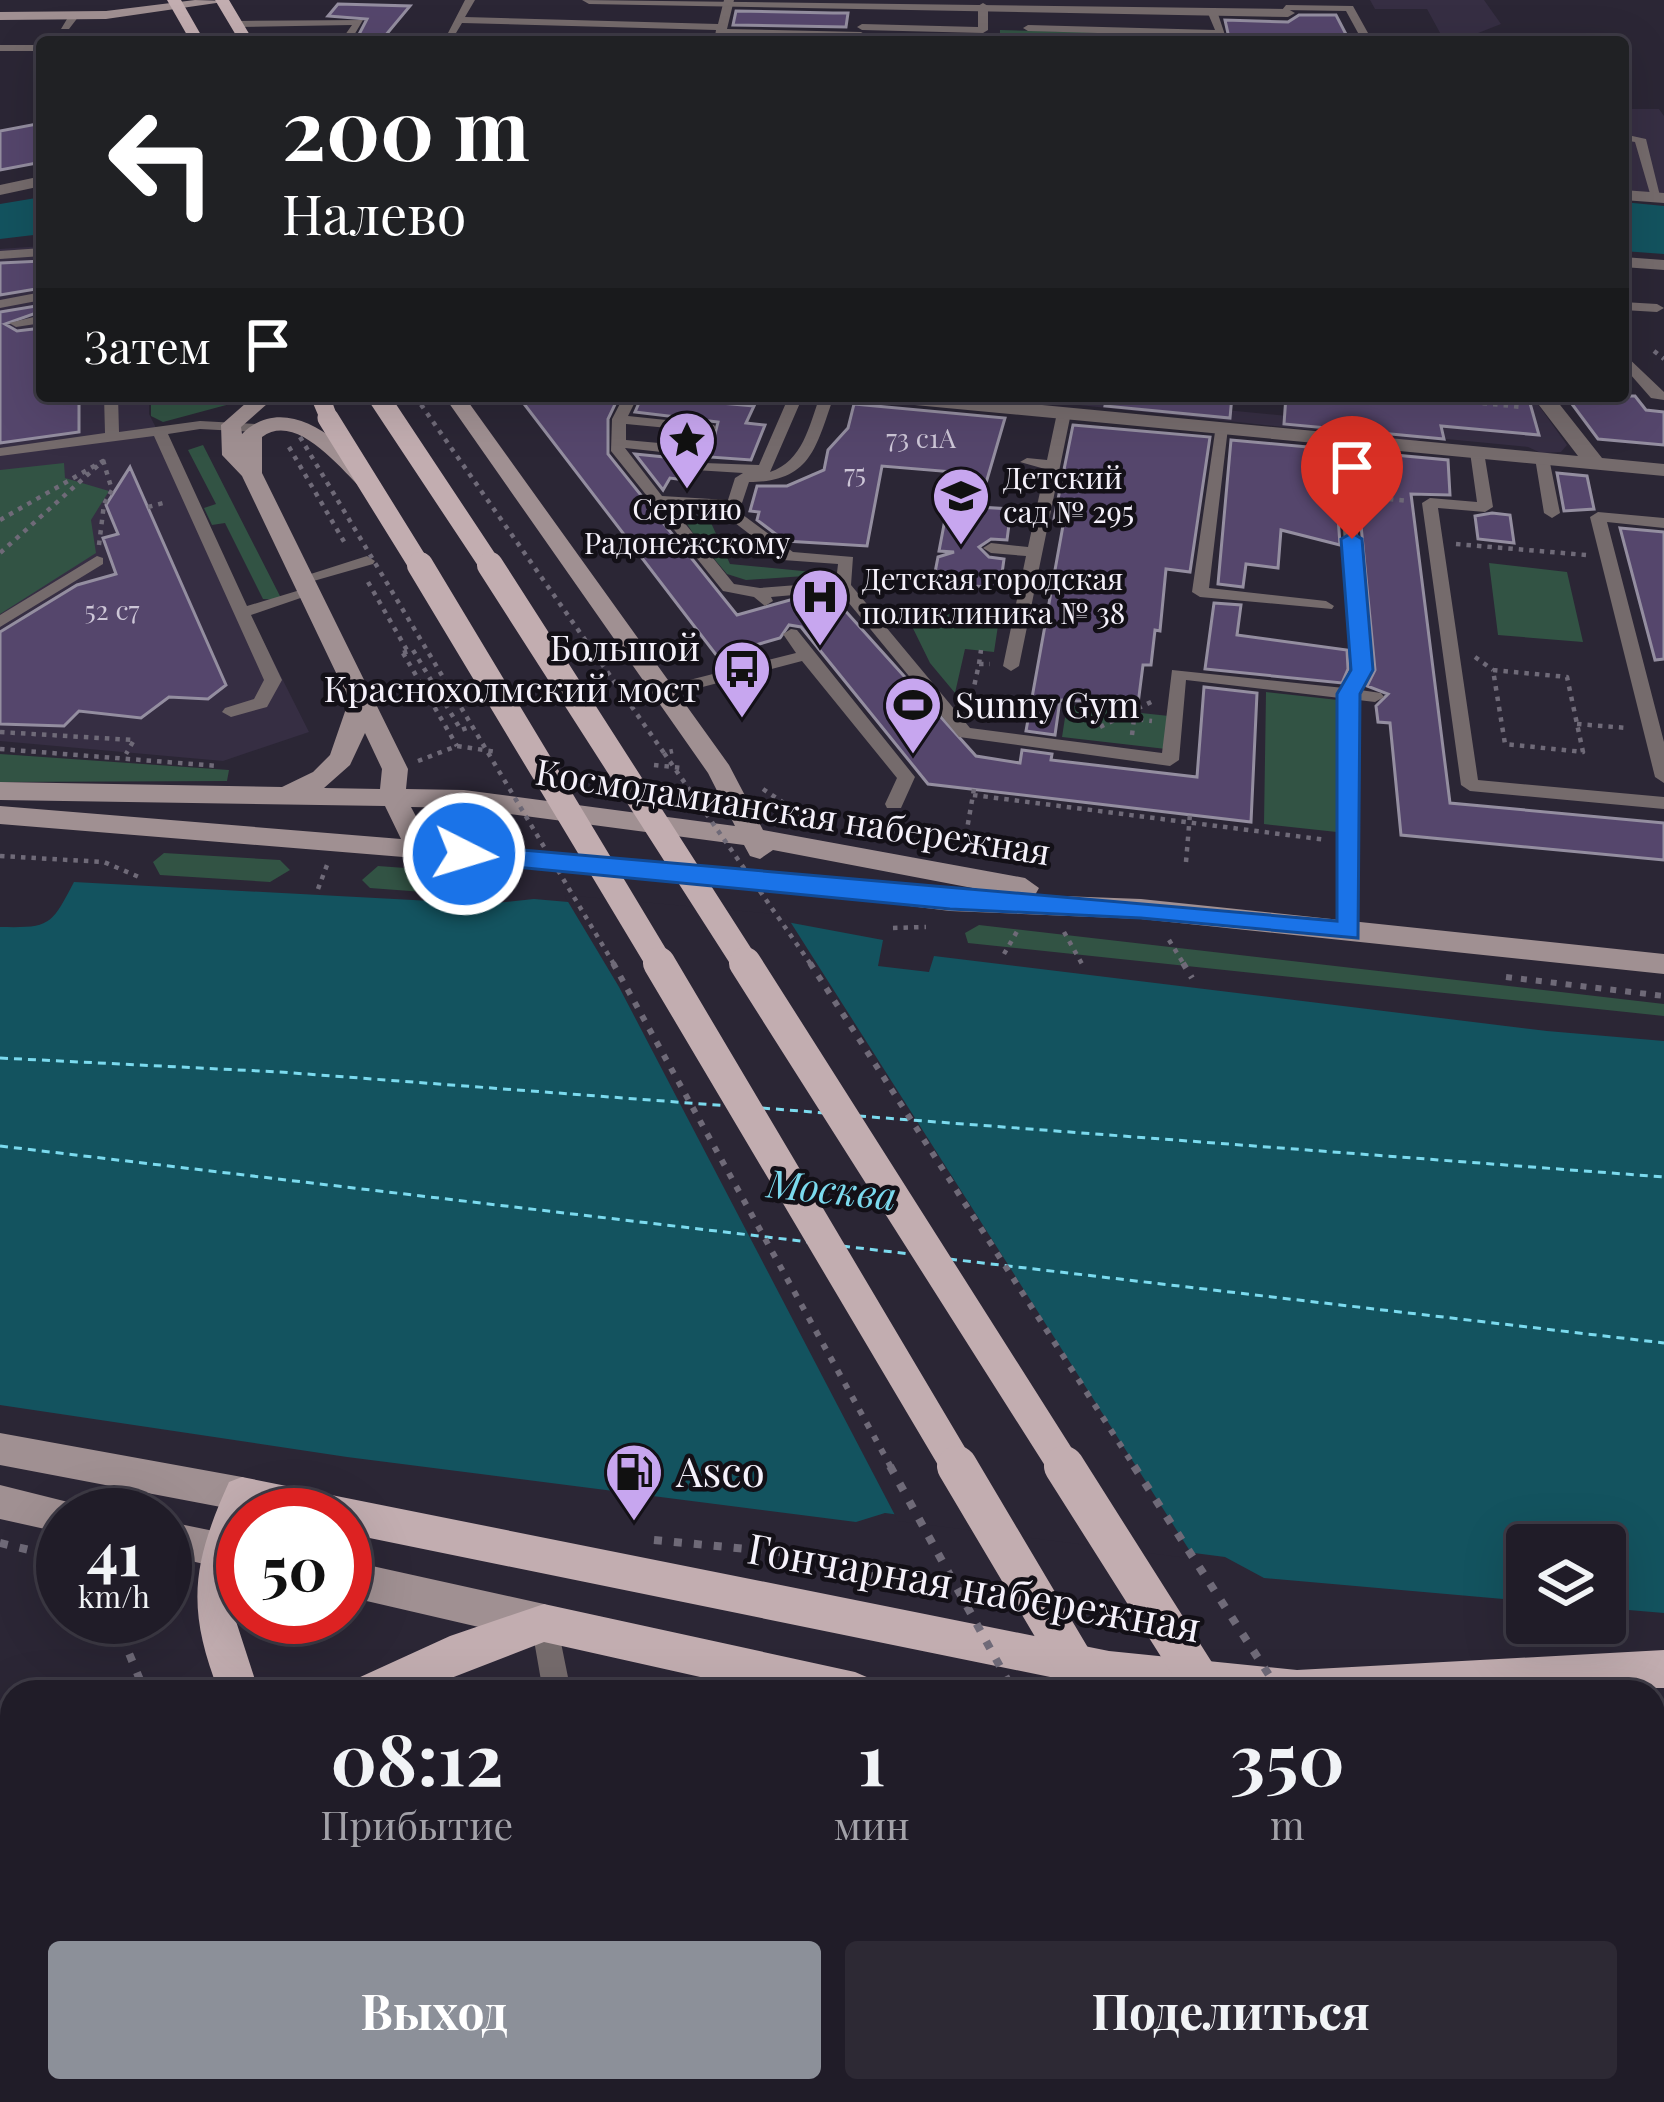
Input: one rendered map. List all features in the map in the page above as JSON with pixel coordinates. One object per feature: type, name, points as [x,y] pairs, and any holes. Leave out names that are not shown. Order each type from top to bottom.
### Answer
[{"type":"main road","points":[[0,16],[70,21],[224,0],[244,36]]},
{"type":"main road","points":[[176,4],[195,36]]},
{"type":"main road","points":[[259,402],[231,425],[233,455],[251,473],[395,769],[392,795],[420,850]]},
{"type":"main road","points":[[381,402],[556,665],[1199,1680]]},
{"type":"main road","points":[[460,402],[737,797],[757,838],[768,879]]},
{"type":"main road","points":[[251,473],[249,444],[258,428],[284,420],[310,423],[370,484],[1084,1680]]},
{"type":"main road","points":[[252,796],[309,787],[332,773],[352,740],[359,703]]},
{"type":"main road","name":"Космодамианская набережная","points":[[0,791],[392,795],[757,838],[1141,909]]},
{"type":"main road","points":[[282,839],[342,826],[392,795]]},
{"type":"main road","name":"Космодамианская набережная","points":[[0,814],[768,879],[950,901],[1141,909],[1664,964]]},
{"type":"main road","points":[[0,1449],[216,1489]]},
{"type":"main road","points":[[0,1502],[36,1510]]},
{"type":"main road","name":"Гончарная набережная","points":[[372,1522],[1109,1670],[1203,1680]]},
{"type":"main road","points":[[216,1580],[209,1594],[216,1641]]},
{"type":"main road","points":[[372,1584],[801,1680]]},
{"type":"main road","points":[[397,1680],[450,1655],[544,1623]]},
{"type":"main road","points":[[217,1644],[234,1680]]},
{"type":"main road","name":"Гончарная набережная","points":[[1528,1680],[1664,1669]]},
{"type":"street","points":[[589,0],[1287,10]]},
{"type":"street","points":[[0,190],[36,182]]},
{"type":"street","points":[[1629,195],[1660,198]]},
{"type":"street","points":[[947,402],[1221,428],[1348,446],[1478,452],[1664,470]]},
{"type":"street","points":[[1540,402],[1595,464]]},
{"type":"lane","points":[[449,36],[470,0]]},
{"type":"lane","points":[[720,34],[729,1]]},
{"type":"lane","points":[[860,35],[865,3]]},
{"type":"lane","points":[[458,20],[720,34],[983,36],[983,6]]},
{"type":"lane","points":[[1287,10],[1348,8],[1364,36]]},
{"type":"lane","points":[[1185,36],[1221,33],[1212,11]]},
{"type":"lane","points":[[238,24],[359,22],[349,36]]},
{"type":"lane","points":[[1028,28],[1157,36]]},
{"type":"lane","points":[[702,35],[720,34]]},
{"type":"lane","points":[[0,48],[36,48]]},
{"type":"lane","points":[[1629,138],[1640,139],[1660,198]]},
{"type":"lane","points":[[1629,160],[1646,161]]},
{"type":"lane","points":[[0,255],[36,252]]},
{"type":"lane","points":[[0,304],[36,297]]},
{"type":"lane","points":[[1629,305],[1659,302]]},
{"type":"lane","points":[[16,323],[36,320]]},
{"type":"lane","points":[[1629,364],[1656,395],[1664,396]]},
{"type":"lane","points":[[111,402],[112,436]]},
{"type":"lane","points":[[628,402],[619,419],[616,443],[729,588],[765,600],[843,586]]},
{"type":"lane","points":[[619,419],[709,428],[695,460],[700,467],[764,470],[793,402]]},
{"type":"lane","points":[[824,402],[800,466],[786,476],[742,478],[730,513],[789,556],[847,560],[843,586],[964,733],[1170,760],[1178,674],[1376,697]]},
{"type":"lane","points":[[1011,666],[1064,413]]},
{"type":"lane","points":[[0,452],[159,430],[258,428]]},
{"type":"lane","points":[[1221,428],[1200,592],[1326,605]]},
{"type":"lane","points":[[159,430],[274,687],[261,704],[231,712]]},
{"type":"lane","points":[[616,443],[698,451]]},
{"type":"lane","points":[[1478,452],[1485,507],[1430,503],[1470,785],[1664,803]]},
{"type":"lane","points":[[1542,458],[1552,513]]},
{"type":"lane","points":[[1027,462],[1053,466]]},
{"type":"lane","points":[[1348,491],[1362,670],[1348,694],[1349,932]]},
{"type":"lane","points":[[657,500],[734,505]]},
{"type":"lane","points":[[1664,523],[1598,518],[1664,777]]},
{"type":"lane","points":[[991,548],[1035,552]]},
{"type":"lane","points":[[0,622],[97,561]]},
{"type":"lane","points":[[243,612],[362,563]]},
{"type":"lane","points":[[791,634],[906,777],[894,804]]},
{"type":"lane","points":[[664,692],[806,655]]},
{"type":"lane","points":[[1437,702],[1459,704]]},
{"type":"lane","points":[[544,1623],[554,1680]]},
{"type":"path","points":[[1664,350],[1653,354],[1664,359]]},
{"type":"path","points":[[419,402],[797,943],[1272,1680]]},
{"type":"path","points":[[408,652],[362,563],[286,442],[310,423],[472,726],[627,986],[1007,1680]]},
{"type":"path","points":[[0,520],[103,461]]},
{"type":"path","points":[[97,561],[112,490],[103,461]]},
{"type":"path","points":[[0,553],[103,461]]},
{"type":"path","points":[[1348,491],[1430,503]]},
{"type":"path","points":[[102,520],[111,517]]},
{"type":"path","points":[[1436,542],[1608,556]]},
{"type":"path","points":[[409,765],[457,746],[403,653],[413,650],[460,730],[472,726]]},
{"type":"path","points":[[964,733],[981,650]]},
{"type":"path","points":[[979,664],[1011,666]]},
{"type":"path","points":[[1493,670],[1567,677],[1577,724],[1583,752],[1505,744],[1493,670]]},
{"type":"path","points":[[1059,747],[1177,690]]},
{"type":"path","points":[[1577,724],[1652,730]]},
{"type":"path","points":[[0,732],[134,740],[126,754]]},
{"type":"path","points":[[0,749],[231,767]]},
{"type":"path","points":[[763,789],[790,812],[821,824]]},
{"type":"path","points":[[966,836],[974,792],[1352,843]]},
{"type":"path","points":[[1186,862],[1190,818]]},
{"type":"path","points":[[859,832],[933,833]]},
{"type":"path","points":[[0,856],[104,862],[139,877]]},
{"type":"path","points":[[318,889],[331,856]]},
{"type":"path","points":[[1004,954],[1021,925],[1010,923]]},
{"type":"path","points":[[893,928],[940,926]]},
{"type":"path","points":[[1082,964],[1063,929],[1084,931]]},
{"type":"path","points":[[1149,938],[1191,942]]},
{"type":"path","points":[[1169,940],[1192,978]]},
{"type":"path","points":[[1496,976],[1664,996]]},
{"type":"path","points":[[0,1543],[36,1552]]},
{"type":"path","points":[[125,1644],[140,1680]]},
{"type":"shaded area","points":[[1370,0],[1484,0],[1501,24],[1471,36],[1442,36],[1427,9],[1375,9]]},
{"type":"shaded area","points":[[1629,109],[1659,109],[1664,116],[1664,195],[1629,191]]},
{"type":"shaded area","points":[[36,246],[36,402],[149,402],[149,414],[309,732],[223,761],[0,741],[0,249]]},
{"type":"shaded area","points":[[1050,402],[1143,402],[1412,428],[1475,402],[1536,402],[1567,445],[1561,452],[1541,453],[1528,447],[1426,437],[1416,441]]},
{"type":"green space","points":[[1000,30],[1169,36],[1000,36]]},
{"type":"green space","points":[[151,402],[230,404],[163,422],[151,416]]},
{"type":"green space","points":[[203,445],[282,600],[263,599],[225,523],[212,525],[204,508],[216,504],[188,450]]},
{"type":"green space","points":[[64,463],[65,478],[109,491],[91,520],[96,553],[0,614],[0,470]]},
{"type":"green space","points":[[706,512],[730,564],[833,574],[746,580],[727,574],[705,548],[715,545],[708,535],[695,536],[685,521]]},
{"type":"green space","points":[[1489,563],[1567,572],[1583,642],[1498,635]]},
{"type":"green space","points":[[904,610],[999,619],[994,652],[965,649],[955,693],[930,663]]},
{"type":"green space","points":[[1266,692],[1338,700],[1346,833],[1264,824]]},
{"type":"green space","points":[[1067,705],[1169,716],[1166,749],[1062,737]]},
{"type":"green space","points":[[0,754],[229,770],[227,781],[0,782]]},
{"type":"green space","points":[[164,853],[280,860],[290,870],[270,882],[160,875],[153,862]]},
{"type":"green space","points":[[378,866],[460,872],[466,881],[450,894],[370,888],[362,880]]},
{"type":"green space","points":[[979,925],[1664,1004],[1664,1016],[968,943],[965,933]]},
{"type":"water","points":[[36,198],[36,235],[0,239],[0,204]]},
{"type":"water","points":[[1629,203],[1664,206],[1664,254],[1629,251]]},
{"type":"water","name":"Москва","points":[[74,882],[488,904],[534,899],[776,920],[883,940],[878,966],[929,972],[934,956],[1664,1041],[1664,1613],[1626,1610],[1626,1524],[1506,1524],[1506,1599],[1264,1578],[1225,1557],[885,1513],[856,1522],[347,1457],[0,1405],[0,927],[39,925],[60,908]]},
{"type":"pier","points":[[564,895],[786,915],[1195,1559],[898,1521],[619,987]]},
{"type":"building","points":[[338,4],[410,6],[385,36],[358,36],[367,19],[328,16]]},
{"type":"building","points":[[736,11],[848,13],[846,27],[733,25]]},
{"type":"building","points":[[1299,15],[1336,15],[1347,36],[1229,36],[1225,20],[1288,22]]},
{"type":"building","points":[[36,124],[36,163],[0,170],[0,131]]},
{"type":"building","points":[[36,261],[36,289],[0,295],[0,263]]},
{"type":"building","points":[[36,306],[36,313],[5,324],[17,331],[36,329],[36,402],[79,402],[79,432],[0,443],[0,312]]},
{"type":"building","points":[[1629,396],[1635,396],[1646,410],[1664,412],[1664,445],[1598,439],[1570,402],[1629,402]]},
{"type":"building","points":[[523,402],[616,402],[608,419],[608,454],[737,615],[790,600],[832,596],[976,756],[1020,763],[1022,750],[1052,754],[1051,760],[1197,777],[1204,687],[1257,693],[1251,822],[928,784],[801,627],[789,625],[780,638],[717,656]]},
{"type":"building","points":[[639,402],[754,406],[746,423],[765,425],[751,460],[709,457],[718,422],[635,412]]},
{"type":"building","points":[[1106,402],[1231,402],[1230,418],[1105,406]]},
{"type":"building","points":[[1286,402],[1530,402],[1539,435],[1441,426],[1444,439],[1284,424]]},
{"type":"building","points":[[854,404],[1005,418],[979,507],[1011,509],[1007,540],[991,539],[979,547],[989,557],[1004,559],[1000,588],[933,583],[938,557],[954,552],[939,551],[954,472],[882,466],[867,546],[785,541],[757,520],[759,512],[750,511],[757,486],[787,486],[824,470],[828,450],[848,428]]},
{"type":"building","points":[[1073,425],[1210,437],[1190,572],[1166,569],[1160,631],[1155,630],[1151,665],[1143,665],[1138,704],[1060,700],[1055,735],[1026,731],[1064,520],[1054,519]]},
{"type":"building","points":[[1231,440],[1448,460],[1450,495],[1411,494],[1450,803],[1664,823],[1664,860],[1401,835],[1390,723],[1378,722],[1376,706],[1388,694],[1367,686],[1375,670],[1357,484],[1352,480],[1336,487],[1340,545],[1281,530],[1278,568],[1246,564],[1243,587],[1218,584]]},
{"type":"building","points":[[635,454],[684,459],[696,475],[693,481],[670,478],[663,490]]},
{"type":"building","points":[[130,467],[226,685],[208,699],[169,697],[141,718],[79,711],[64,726],[0,724],[0,632],[77,585],[116,574],[103,538],[118,534],[106,505]]},
{"type":"building","points":[[1557,473],[1587,476],[1594,509],[1564,511]]},
{"type":"building","points":[[1510,515],[1514,543],[1478,539],[1475,516]]},
{"type":"building","points":[[1620,528],[1664,532],[1664,659],[1655,660]]},
{"type":"building","points":[[1214,603],[1241,605],[1237,635],[1347,650],[1348,669],[1342,683],[1205,669]]},
{"type":"ferry route","points":[[0,1058],[280,1072],[729,1106]]},
{"type":"ferry route","points":[[762,1108],[825,1113]]},
{"type":"ferry route","points":[[858,1116],[1664,1177]]},
{"type":"ferry route","points":[[0,1146],[809,1242]]},
{"type":"ferry route","points":[[842,1246],[910,1254]]},
{"type":"ferry route","points":[[949,1259],[1664,1343]]},
{"type":"place","name":"Сергию Радонежскому","points":[[687,491]]},
{"type":"place","name":"Детский сад № 295","points":[[961,547]]},
{"type":"place","name":"Детская городская поликлиника № 38","points":[[820,648]]},
{"type":"place","name":"Большой Краснохолмский мост","points":[[742,720]]},
{"type":"place","name":"Sunny Gym","points":[[913,756]]},
{"type":"place","name":"Asco","points":[[634,1523]]},
{"type":"route","points":[[464,854],[732,875],[950,901],[1141,909],[1349,932],[1348,694],[1362,670],[1352,539]]}]
